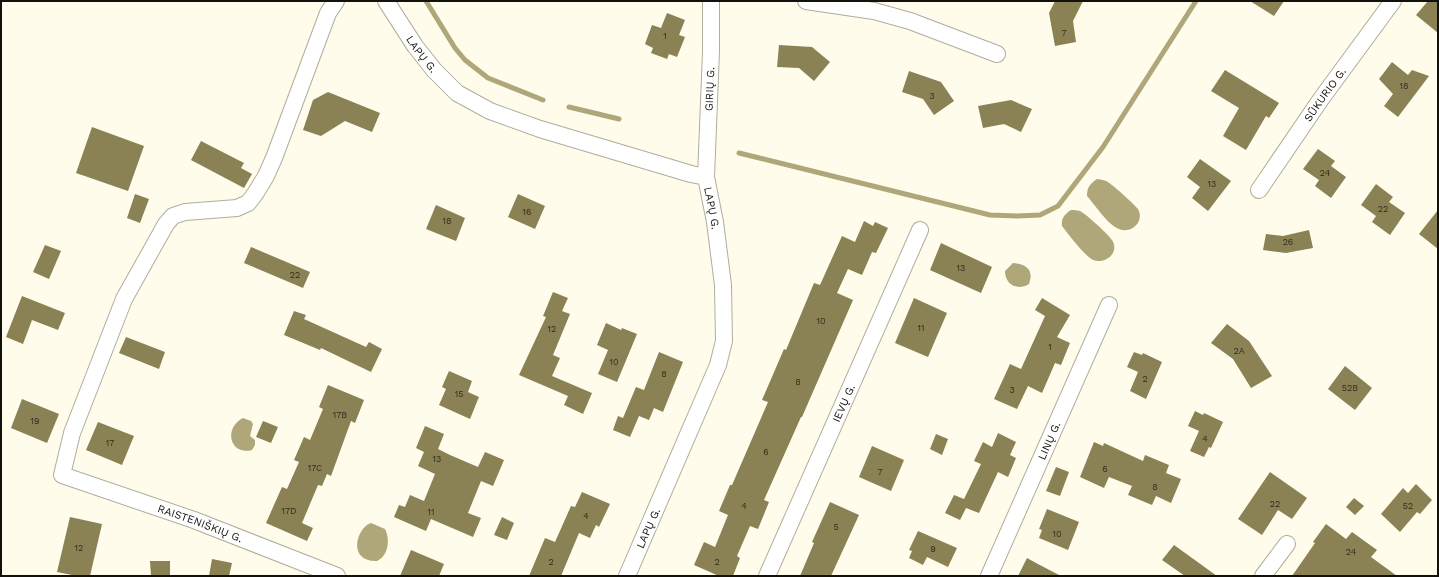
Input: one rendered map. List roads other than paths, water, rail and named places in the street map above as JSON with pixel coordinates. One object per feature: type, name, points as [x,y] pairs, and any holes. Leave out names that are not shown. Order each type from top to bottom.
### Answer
[{"type":"street","name":"RAISTENIŠKIŲ G.","points":[[336,1],[328,13],[274,158],[266,176],[255,194],[248,203],[237,208],[185,212],[173,216],[158,237],[124,300],[72,433],[62,475],[194,520],[337,576]]},
{"type":"street","name":"LAPŲ G.","points":[[386,1],[415,46],[434,70],[457,94],[490,111],[540,129],[691,174],[706,177],[715,222],[723,285],[724,341],[718,365],[627,576]]},
{"type":"street","name":"GIRIŲ G.","points":[[706,177],[711,51],[711,1]]},
{"type":"street","points":[[806,1],[860,5],[910,21],[997,54]]},
{"type":"street","name":"SŪKURIO G.","points":[[1259,190],[1321,99],[1393,1]]},
{"type":"street","name":"IEVŲ G.","points":[[767,576],[920,230]]},
{"type":"street","name":"LINŲ G.","points":[[989,576],[1109,305]]},
{"type":"street","points":[[1263,576],[1287,544]]},
{"type":"waterway","points":[[426,1],[455,48],[465,60],[488,78],[543,100]]},
{"type":"waterway","points":[[739,153],[990,215],[1040,215],[1058,206],[1103,147],[1196,1]]},
{"type":"waterway","points":[[569,107],[619,119]]}]
